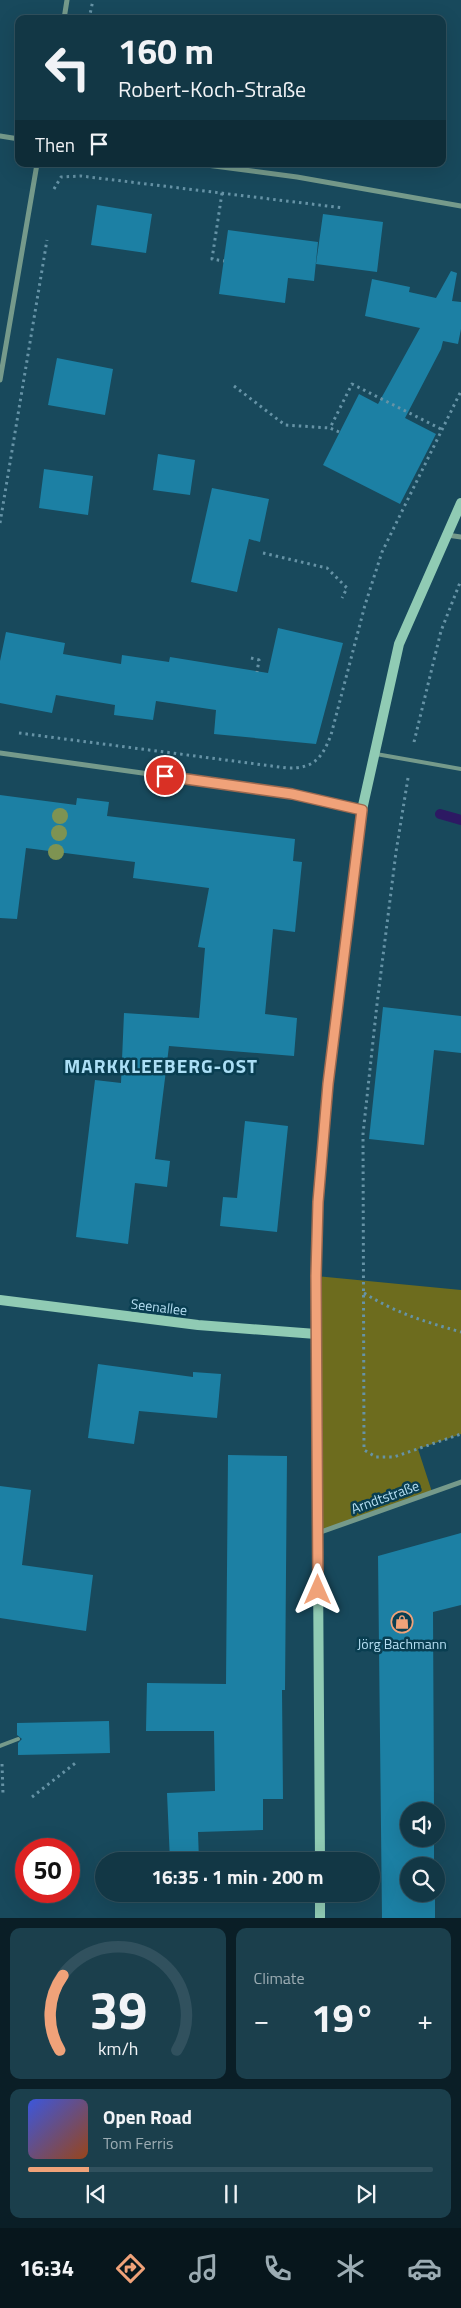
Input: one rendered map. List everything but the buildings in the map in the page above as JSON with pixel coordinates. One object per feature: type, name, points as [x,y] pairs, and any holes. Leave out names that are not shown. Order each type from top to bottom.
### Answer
[{"type":"main road","points":[[320,1852],[316,1334],[318,1217],[324,1118],[362,810],[374,754],[399,644],[461,503]]},
{"type":"main road","name":"Seenallee","points":[[0,1300],[198,1325],[316,1334]]},
{"type":"main road","points":[[320,1902],[320,1918]]},
{"type":"street","points":[[65,15],[67,0]]},
{"type":"street","points":[[0,136],[15,138]]},
{"type":"street","points":[[0,380],[36,167]]},
{"type":"street","points":[[222,167],[298,177],[461,206]]},
{"type":"street","points":[[447,535],[461,537]]},
{"type":"street","points":[[0,753],[292,794],[362,810]]},
{"type":"street","name":"Arndtstraße","points":[[317,1533],[461,1482]]},
{"type":"lane","points":[[374,754],[461,769]]},
{"type":"lane","points":[[0,1746],[18,1740]]},
{"type":"path","points":[[90,15],[93,0]]},
{"type":"path","points":[[54,190],[60,177],[81,176],[352,209]]},
{"type":"path","points":[[222,193],[212,259],[224,261]]},
{"type":"path","points":[[0,523],[47,236]]},
{"type":"path","points":[[330,428],[352,384],[443,430]]},
{"type":"path","points":[[234,386],[285,425],[330,428],[339,432]]},
{"type":"path","points":[[10,732],[287,768],[300,768],[314,762],[324,752],[331,734],[365,605],[382,552],[461,391]]},
{"type":"path","points":[[263,553],[327,568],[347,588],[342,598]]},
{"type":"path","points":[[461,580],[448,608],[441,631],[416,730],[396,852],[363,1134],[364,1450],[376,1457],[394,1457],[461,1434]]},
{"type":"path","points":[[251,658],[260,660],[257,672]]},
{"type":"path","points":[[364,1293],[391,1310],[461,1332]]},
{"type":"path","points":[[0,1746],[3,1794]]},
{"type":"path","points":[[32,1797],[78,1761]]},
{"type":"shaded area","points":[[316,1276],[461,1290],[461,1434],[418,1449],[432,1492],[317,1533]]},
{"type":"waterway","points":[[440,814],[461,820]]},
{"type":"place","name":"Jörg Bachmann","points":[[402,1622]]},
{"type":"district","name":"MARKKLEEBERG-OST","points":[[161,1066]]},
{"type":"route","points":[[165,776],[292,794],[362,810],[324,1118],[318,1202],[316,1276],[318,1590]]}]
